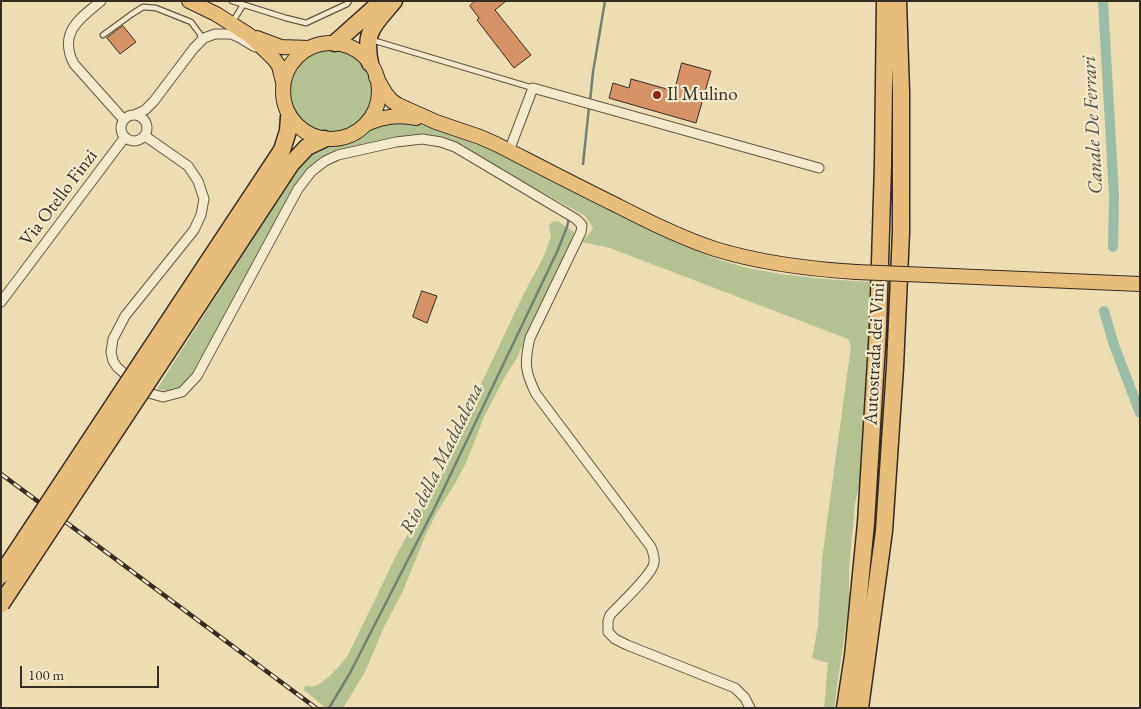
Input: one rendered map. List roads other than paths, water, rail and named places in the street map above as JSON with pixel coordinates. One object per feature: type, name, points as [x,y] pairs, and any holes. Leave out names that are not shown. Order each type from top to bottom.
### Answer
[{"type":"highway","points":[[334,43],[382,1]]},
{"type":"highway","points":[[373,70],[367,52],[371,30],[376,21],[394,1]]},
{"type":"highway","name":"Autostrada dei Vini","points":[[860,708],[860,656],[866,523],[878,328],[885,1]]},
{"type":"highway","name":"Autostrada dei Vini","points":[[846,708],[860,656],[884,531],[896,357],[901,232],[901,92],[898,1]]},
{"type":"highway","points":[[1,604],[282,150],[290,116]]},
{"type":"highway","points":[[1,575],[291,164],[307,147],[324,139]]},
{"type":"main road","points":[[189,1],[232,23],[249,35],[274,59],[279,66],[286,111],[293,122],[305,132],[324,139],[342,138],[353,134],[366,124],[387,116],[402,116],[436,122]]},
{"type":"main road","points":[[249,35],[281,47],[309,48]]},
{"type":"main road","points":[[283,84],[288,69],[297,57],[309,48],[334,43],[345,45],[363,56],[392,101],[405,109],[509,150],[655,225],[714,248],[786,265],[856,272],[1140,284]]},
{"type":"main road","points":[[366,124],[376,107],[378,93],[373,70]]},
{"type":"street","points":[[100,1],[77,21],[70,33],[68,44],[70,55],[74,64],[124,120]]},
{"type":"street","points":[[154,101],[145,136],[133,141],[125,137],[121,130],[124,120],[145,110],[154,101],[194,48],[204,38],[215,34],[231,34],[274,59]]},
{"type":"street","points":[[509,150],[533,88],[819,168]]},
{"type":"street","points":[[134,115],[142,118],[147,124]]},
{"type":"street","points":[[145,136],[188,166],[198,181],[204,198],[201,215],[194,230],[125,316],[113,339],[111,352],[117,367],[145,392],[163,397],[182,392],[197,376],[298,189],[311,172],[325,161],[338,155],[396,142],[422,139],[441,142],[455,147],[576,219],[582,225],[581,232],[530,338],[526,365],[528,378],[536,394],[652,547],[654,563],[650,572],[610,615],[608,632],[627,645],[735,688],[745,698],[750,708]]},
{"type":"street","name":"Via Otello Finzi","points":[[1,302],[125,137]]},
{"type":"lane","points":[[232,1],[306,23],[347,4],[349,1]]},
{"type":"lane","points":[[232,23],[243,5]]},
{"type":"lane","points":[[103,35],[143,8],[156,8],[191,22],[202,40]]},
{"type":"lane","points":[[369,39],[533,88]]},
{"type":"waterway","name":"Rio della Maddalena","points":[[590,101],[605,1]]},
{"type":"waterway","name":"Canale De Ferrari","points":[[1103,1],[1114,196],[1113,247]]},
{"type":"waterway","name":"Rio della Maddalena","points":[[583,164],[589,107]]},
{"type":"waterway","name":"Rio della Maddalena","points":[[329,708],[350,673],[435,507],[557,252],[569,218]]},
{"type":"waterway","name":"Canale De Ferrari","points":[[1104,311],[1114,345],[1140,413]]},
{"type":"railway","points":[[1,474],[316,708]]},
{"type":"place","name":"Il Mulino","points":[[657,95]]}]
